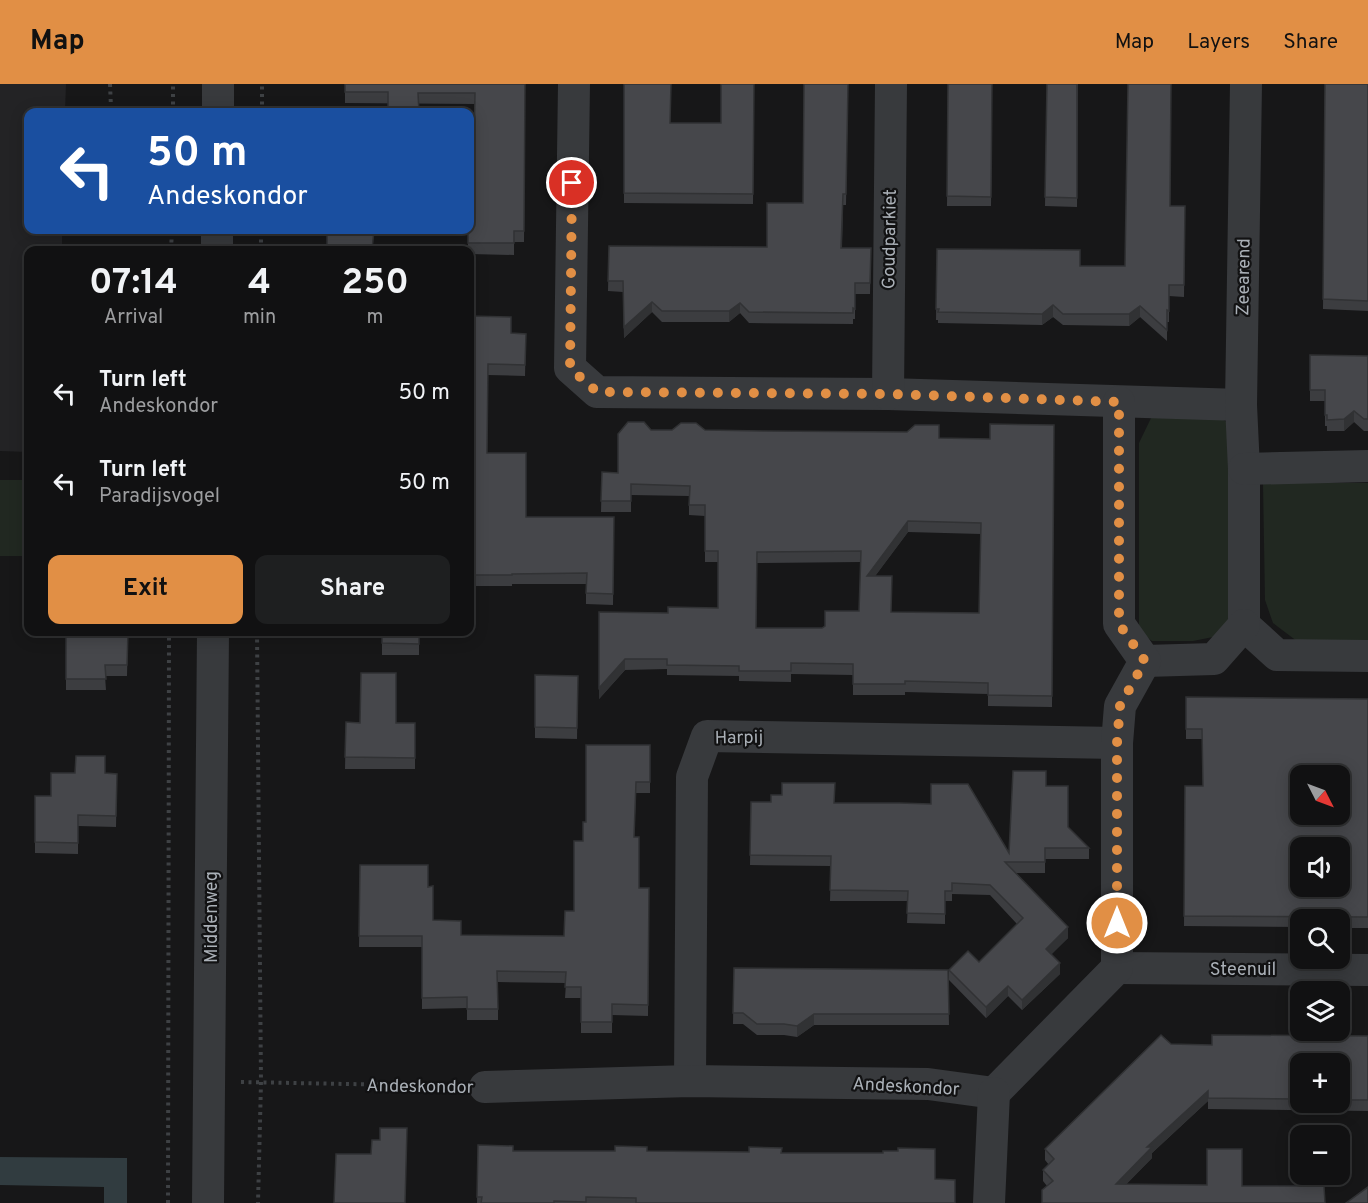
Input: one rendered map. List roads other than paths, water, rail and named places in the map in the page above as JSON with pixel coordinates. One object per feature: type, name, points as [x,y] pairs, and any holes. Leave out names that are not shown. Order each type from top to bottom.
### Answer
[{"type":"street","points":[[218,84],[218,108]]},
{"type":"street","points":[[574,84],[570,368],[597,392],[888,394],[1241,405]]},
{"type":"street","name":"Goudparkiet","points":[[888,394],[891,84]]},
{"type":"street","name":"Zeearend","points":[[1244,625],[1244,469],[1241,405],[1246,84]]},
{"type":"street","points":[[1119,402],[1119,624],[1145,661]]},
{"type":"street","points":[[1244,469],[1368,466]]},
{"type":"street","points":[[1145,661],[1214,659],[1244,625],[1277,655],[1368,656]]},
{"type":"street","name":"Middenweg","points":[[208,1203],[213,636]]},
{"type":"street","points":[[989,1203],[994,1093],[1117,968],[1117,743],[1120,706],[1145,661]]},
{"type":"street","name":"Harpij","points":[[690,1081],[692,777],[707,736],[1117,743]]},
{"type":"street","name":"Steenuil","points":[[1117,968],[1368,970]]},
{"type":"street","name":"Andeskondor","points":[[485,1087],[690,1081],[928,1084],[994,1093]]}]
